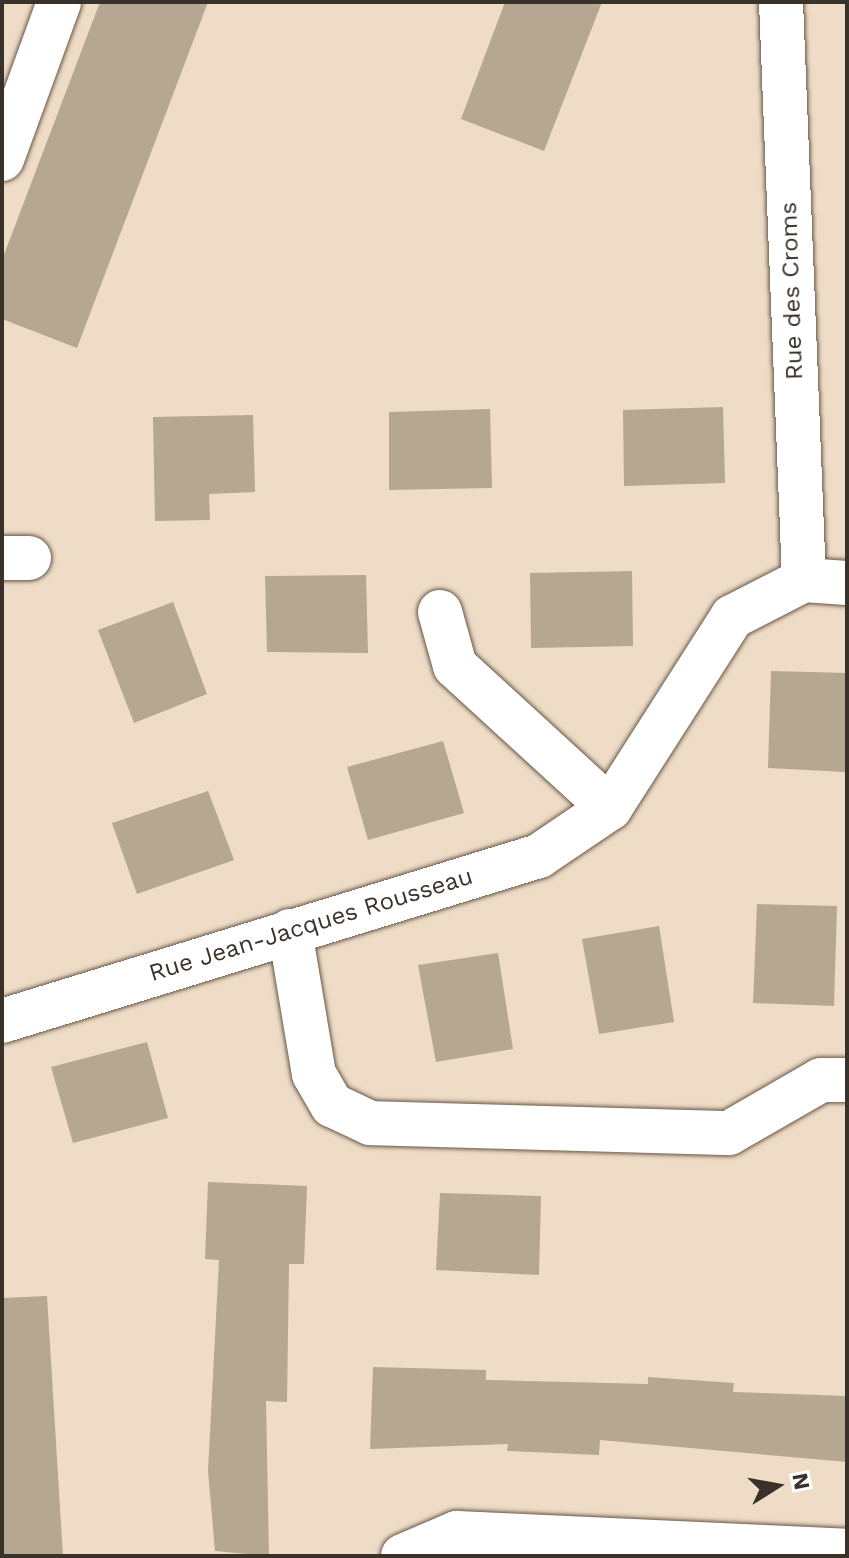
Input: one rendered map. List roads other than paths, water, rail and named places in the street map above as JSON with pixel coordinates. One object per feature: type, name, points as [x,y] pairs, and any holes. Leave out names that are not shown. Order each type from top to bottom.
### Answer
[{"type":"street","points":[[2,159],[59,2]]},
{"type":"street","name":"Rue des Croms","points":[[781,2],[804,580]]},
{"type":"street","points":[[804,580],[847,583]]},
{"type":"street","name":"Rue Jean-Jacques Rousseau","points":[[2,1021],[539,856],[610,808],[732,617],[804,580]]},
{"type":"street","points":[[440,612],[455,666],[610,808]]},
{"type":"street","points":[[290,931],[314,1074],[332,1105],[370,1123],[729,1133],[821,1080],[847,1080]]},
{"type":"street","points":[[403,1556],[457,1533],[847,1551]]}]
